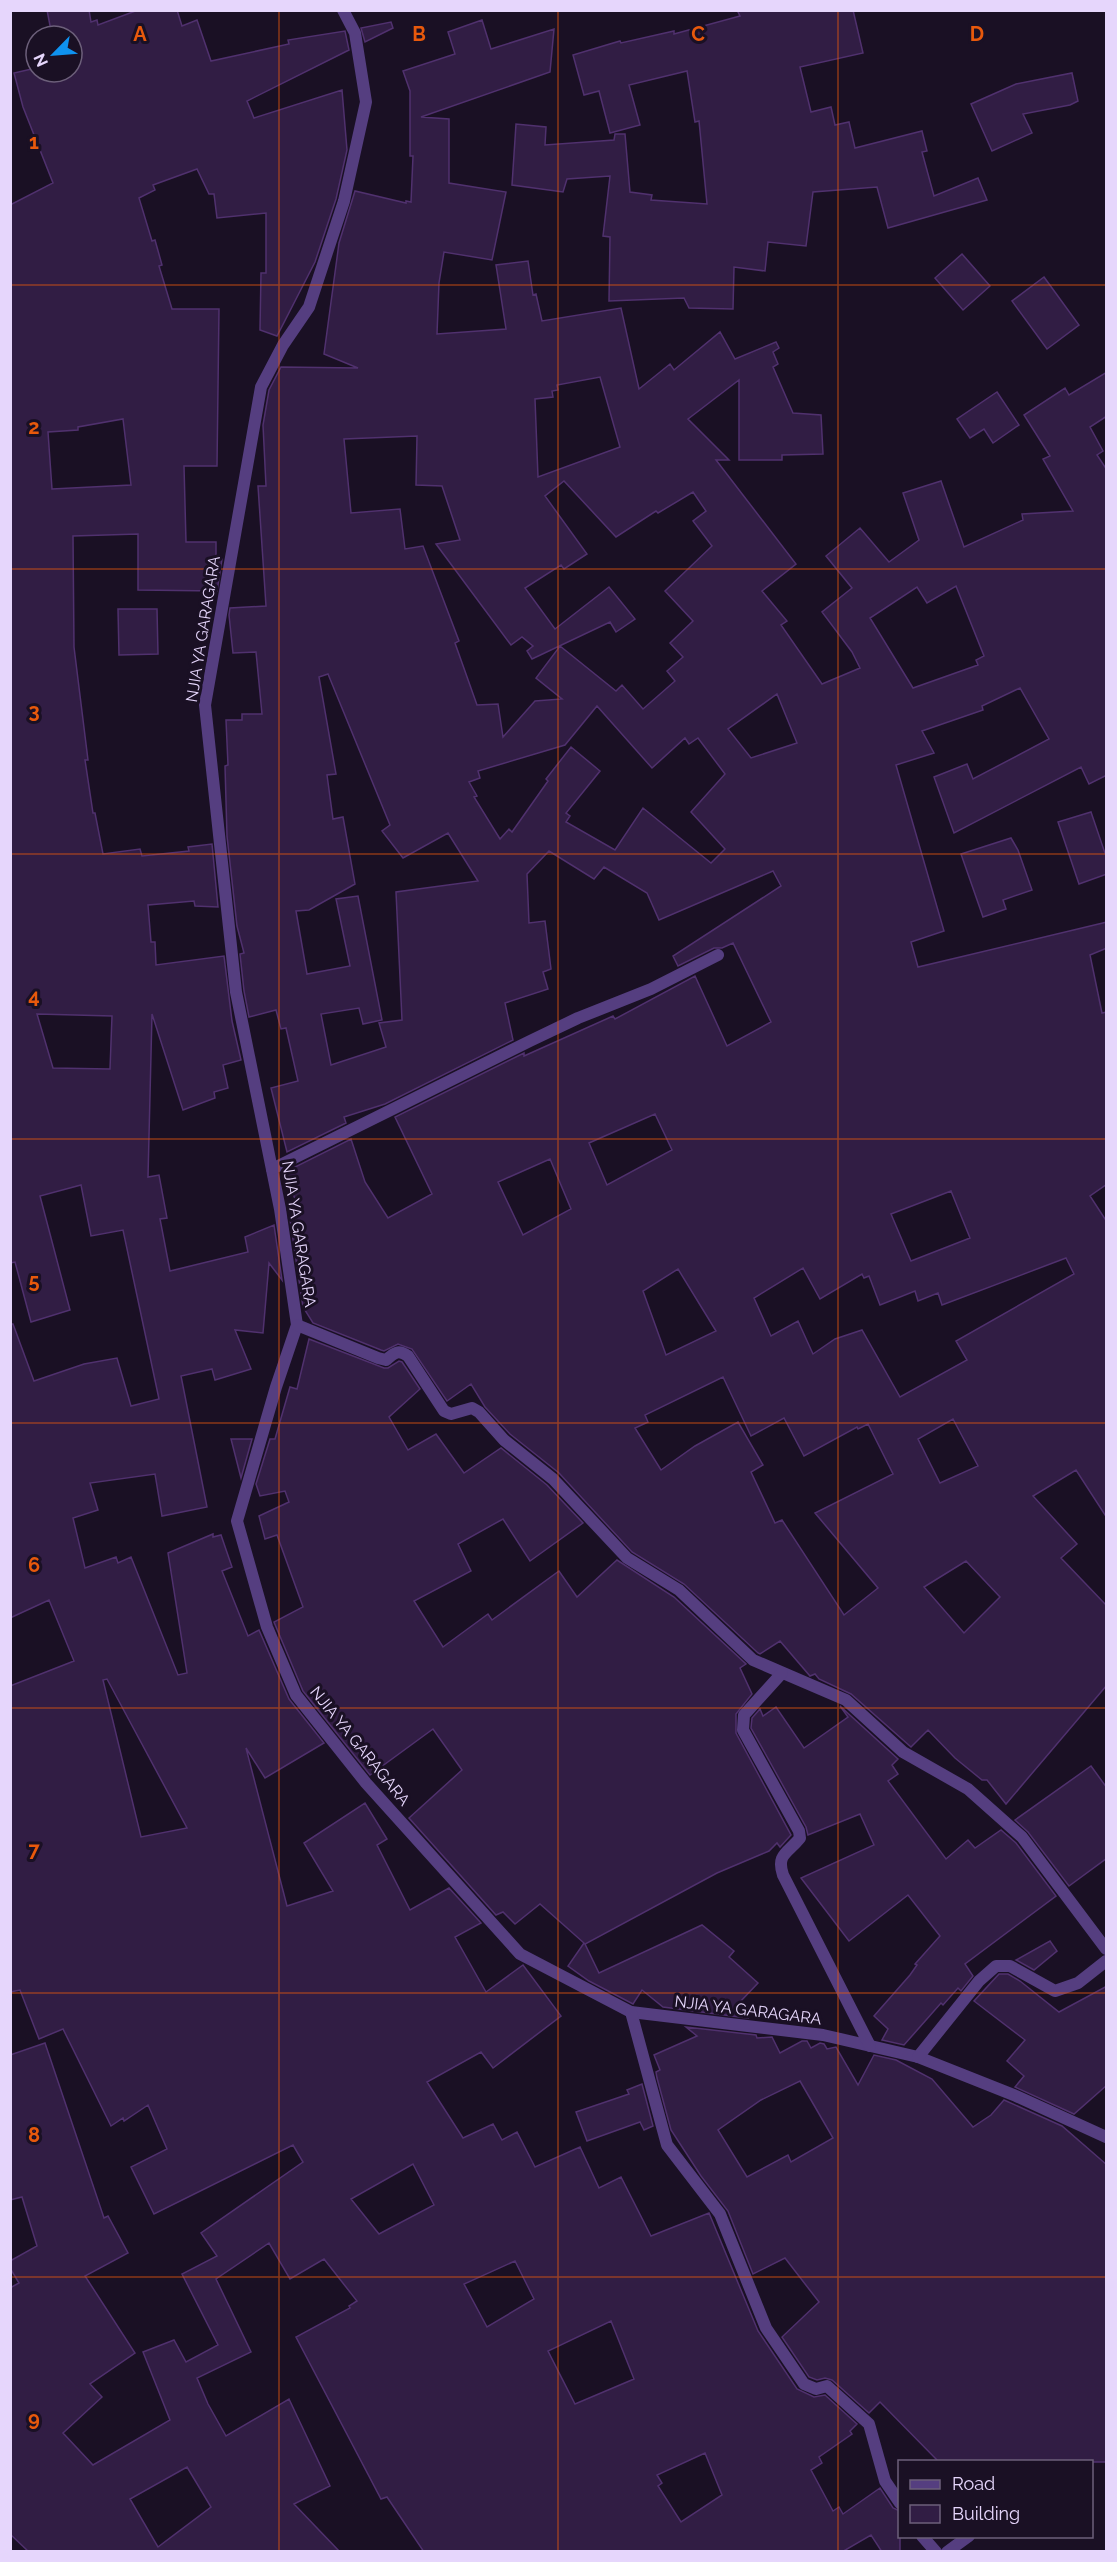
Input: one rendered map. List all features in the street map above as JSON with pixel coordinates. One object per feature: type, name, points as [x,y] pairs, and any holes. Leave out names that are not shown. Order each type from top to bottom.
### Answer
[{"type":"street","name":"NJIA YA GARAGARA","points":[[343,10],[355,33],[366,102],[344,201],[309,307],[283,345],[261,387],[205,705],[236,992],[272,1169],[297,1325],[276,1387],[237,1521],[267,1627],[296,1695],[366,1783],[520,1954],[630,2012],[823,2035],[918,2057],[1016,2096],[1107,2137]]},
{"type":"street","points":[[272,1169],[530,1041],[718,956]]},
{"type":"street","points":[[297,1325],[378,1358],[386,1360],[395,1352],[402,1352],[408,1356],[444,1411],[451,1414],[472,1408],[480,1412],[504,1440],[552,1479],[627,1558],[679,1590],[753,1660],[846,1700],[903,1752],[968,1789],[1022,1837],[1107,1949]]},
{"type":"street","points":[[782,1673],[744,1715],[743,1730],[800,1831],[800,1838],[783,1855],[780,1864],[783,1875],[870,2046]]},
{"type":"street","points":[[918,2057],[979,1981],[996,1966],[1010,1966],[1054,1991],[1078,1983],[1107,1961]]},
{"type":"street","points":[[630,2012],[665,2140],[720,2214],[766,2328],[804,2384],[816,2389],[827,2386],[869,2424],[885,2481],[898,2500]]},
{"type":"street","points":[[923,2538],[929,2547],[936,2552]]},
{"type":"street","points":[[947,2552],[966,2538]]},
{"type":"building","points":[[47,10],[89,10],[91,22],[97,20],[98,25],[138,10],[177,10],[182,26],[197,20],[211,61],[289,44],[288,40],[345,31],[349,50],[247,101],[254,118],[342,90],[347,150],[336,199],[315,262],[277,336],[260,330],[261,273],[266,273],[266,213],[217,218],[214,194],[209,194],[197,169],[153,185],[155,190],[139,198],[152,241],[155,240],[162,265],[159,266],[172,309],[219,309],[217,466],[184,466],[186,542],[216,542],[216,559],[222,559],[217,591],[138,590],[138,534],[73,536],[74,647],[88,760],[85,760],[93,813],[95,813],[103,854],[140,849],[142,856],[189,851],[188,847],[212,844],[218,907],[195,906],[194,901],[148,905],[151,942],[155,942],[156,965],[224,956],[232,1021],[241,1060],[223,1065],[228,1088],[214,1092],[215,1098],[183,1110],[152,1014],[148,1177],[159,1175],[167,1218],[160,1219],[170,1271],[248,1252],[245,1237],[274,1225],[282,1280],[269,1263],[263,1333],[235,1330],[251,1369],[215,1380],[212,1369],[181,1376],[207,1507],[162,1516],[155,1474],[90,1483],[98,1510],[73,1518],[85,1568],[116,1557],[118,1563],[131,1557],[178,1675],[187,1673],[168,1553],[213,1534],[213,1537],[221,1535],[232,1567],[222,1571],[248,1636],[259,1630],[289,1699],[324,1743],[265,1778],[246,1748],[287,1906],[333,1891],[304,1843],[365,1803],[387,1839],[377,1845],[410,1910],[449,1888],[481,1923],[455,1937],[486,1992],[523,1965],[561,2016],[493,2068],[481,2052],[427,2082],[463,2138],[493,2124],[502,2140],[517,2132],[535,2167],[580,2147],[599,2188],[621,2177],[651,2236],[709,2213],[758,2331],[797,2389],[814,2397],[825,2395],[857,2424],[850,2431],[852,2434],[819,2457],[822,2463],[811,2470],[833,2511],[839,2507],[843,2514],[880,2488],[893,2508],[898,2510],[900,2552],[882,2552],[871,2535],[842,2552],[424,2552],[387,2497],[381,2499],[296,2337],[350,2308],[349,2306],[357,2301],[324,2259],[290,2279],[269,2243],[216,2279],[251,2352],[197,2378],[226,2436],[289,2399],[330,2486],[294,2504],[340,2552],[29,2552],[10,2534],[10,2288],[19,2283],[10,2268],[10,2261],[37,2246],[22,2197],[10,2200],[10,2055],[45,2043],[104,2218],[108,2216],[128,2253],[85,2276],[135,2353],[90,2384],[102,2397],[63,2433],[93,2465],[170,2420],[143,2352],[174,2340],[186,2362],[218,2345],[182,2274],[217,2256],[201,2233],[303,2162],[293,2145],[154,2214],[131,2167],[167,2149],[148,2105],[124,2121],[123,2118],[111,2126],[63,2029],[39,2039],[20,1990],[10,1992],[10,1686],[74,1661],[49,1600],[10,1618],[10,1324],[13,1324],[34,1381],[84,1364],[117,1358],[131,1406],[159,1399],[123,1230],[91,1236],[81,1185],[40,1196],[70,1310],[31,1322],[15,1262],[10,1263],[10,205],[53,183],[23,107],[14,73],[24,71],[24,84],[84,84],[84,24],[50,24]],"holes":[[[123,419],[131,485],[52,489],[48,432],[78,430],[78,427]],[[37,1014],[112,1016],[110,1069],[53,1068]],[[107,1679],[187,1828],[141,1837],[103,1680]],[[413,2164],[434,2205],[379,2234],[351,2199]],[[515,2261],[534,2299],[487,2327],[464,2284]],[[611,2321],[634,2379],[575,2404],[548,2351]],[[705,2453],[722,2495],[681,2522],[658,2486],[662,2483],[657,2475]],[[187,2467],[211,2507],[158,2547],[130,2499]]]},
{"type":"building","points":[[737,10],[853,10],[863,53],[800,67],[811,112],[831,107],[835,125],[849,122],[855,148],[922,131],[927,151],[922,152],[934,196],[978,178],[987,200],[888,228],[877,187],[813,192],[806,246],[768,242],[765,271],[734,267],[733,309],[689,308],[684,298],[609,301],[610,237],[603,236],[610,176],[567,179],[563,192],[512,185],[516,124],[546,127],[545,145],[614,140],[615,134],[625,134],[630,192],[652,195],[651,200],[707,204],[699,121],[695,122],[687,71],[629,85],[640,125],[610,133],[599,91],[584,95],[573,55],[620,41],[621,43],[674,31],[674,34],[740,16]]},
{"type":"building","points":[[482,20],[491,49],[554,29],[550,72],[421,117],[449,119],[449,183],[506,192],[492,260],[444,252],[439,283],[437,334],[506,329],[496,265],[528,261],[533,295],[536,294],[542,321],[621,308],[639,389],[670,364],[674,370],[720,332],[735,359],[776,342],[779,348],[773,352],[778,364],[773,367],[793,413],[821,415],[823,454],[782,455],[782,460],[739,460],[739,380],[688,419],[729,460],[716,460],[796,564],[762,591],[787,621],[781,625],[822,684],[860,668],[852,652],[822,612],[852,588],[826,556],[860,528],[889,562],[919,540],[903,493],[941,481],[964,547],[1023,520],[1022,514],[1073,511],[1043,459],[1050,456],[1024,415],[1065,388],[1069,395],[1107,372],[1107,416],[1090,427],[1103,451],[1097,455],[1107,470],[1107,775],[1089,784],[1081,767],[954,833],[934,777],[967,764],[973,779],[1049,739],[1020,688],[982,706],[983,710],[922,731],[934,753],[896,765],[944,931],[911,942],[918,967],[1107,922],[1107,948],[1090,955],[1102,1013],[1107,1012],[1107,1184],[1090,1196],[1107,1222],[1107,1518],[1076,1470],[1033,1496],[1077,1544],[1061,1558],[1107,1606],[1107,1685],[1006,1804],[987,1780],[982,1780],[955,1758],[928,1730],[911,1747],[851,1694],[819,1679],[815,1674],[810,1676],[780,1641],[760,1654],[758,1653],[684,1584],[632,1552],[559,1473],[510,1434],[485,1407],[471,1384],[447,1401],[412,1349],[398,1344],[384,1351],[381,1350],[313,1323],[303,1307],[290,1219],[301,1215],[285,1172],[351,1139],[365,1182],[388,1218],[432,1194],[395,1117],[524,1053],[524,1056],[613,1016],[615,1019],[695,976],[727,1046],[771,1022],[733,943],[722,948],[714,948],[678,966],[673,956],[781,886],[773,871],[659,920],[647,893],[604,867],[594,879],[549,851],[527,874],[529,923],[545,921],[551,969],[543,972],[548,989],[505,1003],[513,1040],[385,1104],[344,1117],[346,1123],[287,1152],[271,1088],[298,1081],[286,1028],[281,1029],[276,1010],[249,1017],[240,954],[244,953],[237,926],[227,836],[226,720],[242,720],[242,714],[262,714],[256,652],[233,653],[230,608],[266,606],[258,486],[266,486],[263,425],[269,390],[281,367],[358,368],[324,354],[339,243],[355,191],[406,203],[406,201],[411,202],[413,156],[410,156],[410,91],[403,71],[455,54],[448,32]],"holes":[[[600,377],[620,447],[538,477],[535,399],[553,397],[552,391],[558,390],[557,385]],[[417,436],[416,485],[442,486],[460,540],[436,544],[511,645],[522,637],[533,646],[527,651],[532,659],[610,622],[616,632],[635,619],[609,587],[555,629],[525,588],[561,565],[564,569],[587,554],[545,496],[564,481],[616,537],[656,511],[658,513],[693,492],[706,511],[693,521],[712,546],[665,591],[693,621],[670,643],[683,657],[667,671],[675,681],[643,709],[622,685],[616,691],[560,646],[536,678],[562,699],[535,701],[503,737],[498,704],[477,705],[455,643],[459,641],[423,546],[405,549],[400,509],[351,513],[344,439]],[[956,586],[984,656],[976,660],[978,665],[913,688],[870,618],[917,587],[927,603]],[[328,674],[390,825],[382,831],[403,858],[448,833],[478,881],[396,892],[402,1020],[379,1023],[386,1047],[331,1065],[321,1014],[359,1008],[363,1024],[382,1020],[358,896],[336,899],[350,966],[307,974],[296,911],[309,910],[355,884],[343,817],[333,819],[327,775],[336,774],[319,677]],[[777,694],[797,743],[751,758],[728,729]],[[597,706],[652,768],[685,738],[689,744],[698,738],[725,774],[691,812],[725,849],[711,863],[643,808],[615,850],[566,822],[570,816],[566,813],[600,771],[571,747],[546,779],[548,781],[512,832],[509,829],[500,839],[474,797],[477,796],[469,782],[480,778],[478,771],[565,745]],[[655,1114],[672,1150],[607,1185],[589,1143]],[[550,1159],[571,1209],[523,1235],[498,1182]],[[951,1191],[970,1238],[911,1261],[891,1214]],[[1066,1258],[1074,1274],[956,1341],[967,1360],[900,1397],[862,1330],[835,1339],[813,1354],[798,1321],[771,1336],[754,1298],[803,1268],[820,1299],[862,1274],[864,1278],[869,1276],[880,1305],[915,1291],[918,1301],[938,1293],[942,1305]],[[678,1269],[716,1331],[666,1355],[643,1291]],[[723,1377],[751,1436],[784,1418],[804,1456],[857,1427],[858,1429],[868,1424],[893,1474],[815,1513],[878,1588],[844,1615],[782,1520],[775,1523],[751,1472],[763,1465],[738,1422],[695,1446],[661,1470],[635,1428],[648,1422],[645,1415]],[[953,1419],[978,1466],[940,1483],[918,1439]],[[966,1561],[1000,1597],[964,1633],[924,1587]]]},
{"type":"building","points":[[391,22],[393,28],[365,42],[361,28]]},
{"type":"building","points":[[1072,73],[1078,101],[1070,105],[1023,114],[1032,133],[992,151],[971,104],[1016,84]]},
{"type":"building","points":[[962,254],[990,286],[963,310],[935,278]]},
{"type":"building","points":[[1044,277],[1079,325],[1047,349],[1012,301]]},
{"type":"building","points":[[997,392],[1019,425],[993,443],[984,429],[970,438],[957,419]]},
{"type":"building","points":[[118,609],[157,609],[158,654],[119,655]]},
{"type":"building","points":[[1091,812],[1107,859],[1107,874],[1079,884],[1058,822]]},
{"type":"building","points":[[1011,838],[1018,850],[1032,890],[1003,900],[1006,909],[983,917],[961,854]]},
{"type":"building","points":[[309,1339],[384,1368],[399,1361],[402,1362],[420,1389],[389,1417],[408,1450],[436,1434],[464,1473],[501,1448],[547,1485],[583,1523],[530,1561],[503,1519],[458,1544],[471,1571],[414,1601],[443,1647],[488,1614],[492,1620],[559,1571],[577,1597],[617,1560],[674,1597],[746,1664],[740,1668],[752,1694],[736,1714],[736,1733],[791,1835],[780,1847],[777,1843],[769,1851],[717,1873],[585,1944],[599,1973],[702,1925],[734,1951],[729,1957],[758,1983],[740,2002],[748,2018],[663,2007],[642,1990],[633,2004],[589,1981],[568,1966],[584,1943],[540,1904],[515,1924],[503,1912],[496,1915],[409,1818],[462,1770],[433,1729],[370,1775],[303,1691],[274,1622],[303,1607],[277,1535],[265,1539],[259,1516],[289,1502],[285,1491],[260,1496],[256,1484],[270,1439],[275,1439],[290,1387],[297,1389]]},
{"type":"building","points":[[231,1439],[252,1439],[241,1478]]},
{"type":"building","points":[[840,1706],[898,1759],[892,1765],[898,1774],[888,1781],[946,1859],[968,1840],[975,1848],[1001,1830],[1016,1843],[1056,1896],[965,1964],[973,1976],[961,1991],[958,1988],[943,2005],[941,2003],[904,2045],[882,2040],[888,2029],[874,2016],[940,1936],[908,1895],[849,1941],[801,1878],[874,1845],[860,1814],[808,1835],[806,1827],[751,1728],[752,1718],[760,1709],[763,1716],[776,1707],[804,1748],[848,1717]]},
{"type":"building","points":[[1091,1766],[1107,1788],[1107,1858],[1069,1886],[1028,1832],[1015,1820]]},
{"type":"building","points":[[1050,1941],[1057,1951],[1034,1970],[1016,1960]]},
{"type":"building","points":[[999,1974],[1008,1974],[1020,1981],[1059,2012],[1107,1986],[1107,2085],[1074,2114],[1015,2087],[1024,2076],[1007,2061],[1025,2040],[974,2001]]},
{"type":"building","points":[[686,2027],[756,2035],[757,2038],[772,2037],[780,2053],[802,2041],[807,2041],[811,2048],[820,2043],[824,2044],[827,2049],[836,2047],[858,2085],[874,2055],[896,2060],[932,2079],[973,2127],[991,2115],[1004,2100],[1062,2126],[1107,2165],[1107,2462],[1093,2462],[1093,2460],[937,2460],[880,2402],[869,2413],[832,2380],[825,2378],[817,2380],[809,2377],[782,2337],[819,2302],[785,2258],[753,2274],[728,2211],[701,2176],[671,2130],[657,2078],[656,2072],[660,2070],[654,2055],[697,2036]],"holes":[[[800,2081],[833,2138],[791,2162],[788,2155],[747,2177],[718,2130],[761,2100]]]},
{"type":"building","points":[[642,2084],[653,2126],[644,2130],[640,2122],[587,2141],[576,2112],[629,2094],[627,2090]]}]
